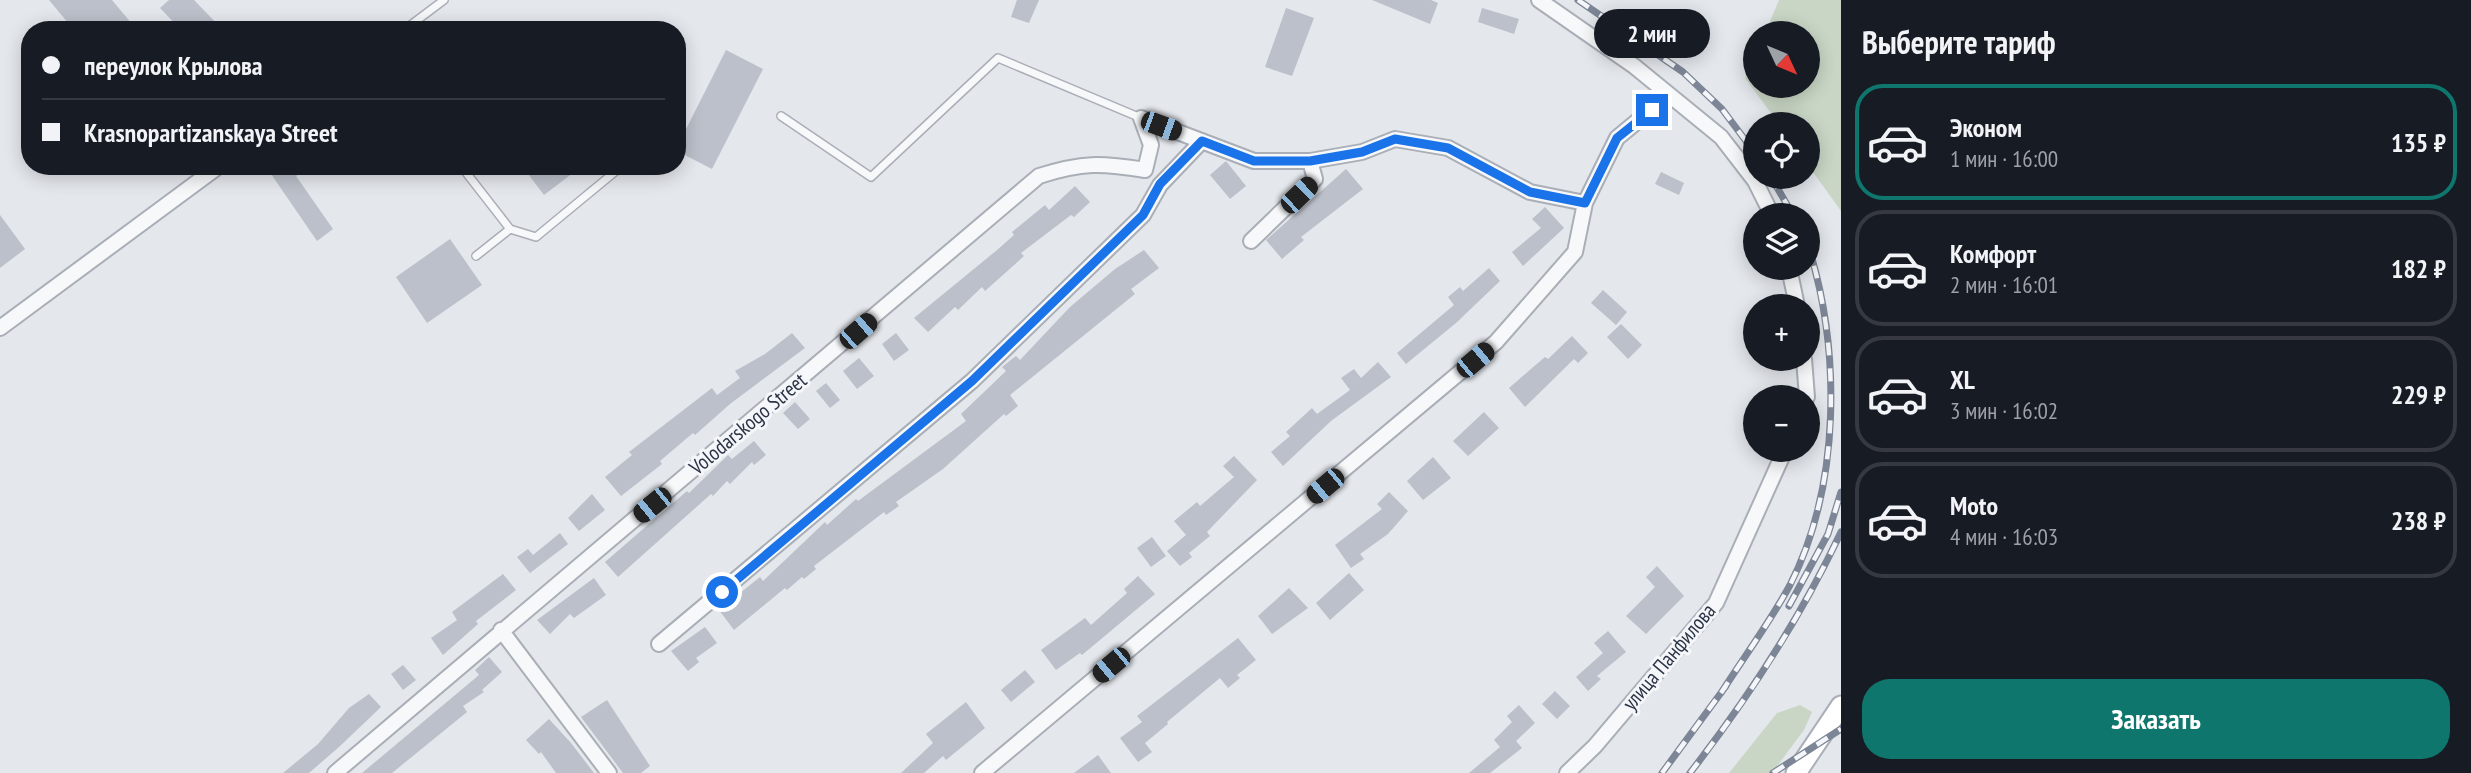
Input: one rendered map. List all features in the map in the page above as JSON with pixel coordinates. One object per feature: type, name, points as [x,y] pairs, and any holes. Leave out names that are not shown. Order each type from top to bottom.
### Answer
[{"type":"main road","points":[[1796,773],[1841,706]]},
{"type":"street","points":[[1539,0],[1634,66],[1721,136],[1755,181],[1766,203]]},
{"type":"street","points":[[982,773],[1496,342],[1575,252],[1585,203],[1617,138],[1669,95]]},
{"type":"street","points":[[1141,118],[1254,161],[1310,161],[1362,152],[1395,139],[1448,148],[1530,192],[1585,203]]},
{"type":"street","points":[[1141,118],[1151,145],[1146,170],[1160,184]]},
{"type":"street","points":[[659,644],[972,381],[1143,215],[1160,184],[1202,141]]},
{"type":"street","points":[[1251,241],[1315,179],[1310,161]]},
{"type":"street","name":"Volodarskogo Street","points":[[335,773],[501,629],[716,452],[1039,176],[1070,166],[1099,162],[1146,170]]},
{"type":"street","points":[[0,328],[207,175]]},
{"type":"street","name":"улица Панфилова","points":[[1567,773],[1595,746],[1716,603],[1780,462]]},
{"type":"street","points":[[501,629],[609,773]]},
{"type":"lane","points":[[416,21],[444,0]]},
{"type":"lane","points":[[782,116],[871,177],[998,58],[1141,118]]},
{"type":"lane","points":[[468,175],[510,229],[536,237],[611,175]]},
{"type":"lane","points":[[476,256],[510,229]]},
{"type":"green space","points":[[1779,0],[1841,0],[1841,211],[1820,182],[1820,112],[1770,112],[1760,98],[1820,98],[1820,21],[1770,21]]},
{"type":"green space","points":[[1800,705],[1812,712],[1804,730],[1772,773],[1729,773],[1777,713]]},
{"type":"building","points":[[49,0],[112,0],[130,21],[66,21]]},
{"type":"building","points":[[169,0],[194,0],[214,21],[172,21],[160,8]]},
{"type":"building","points":[[1017,0],[1039,0],[1029,23],[1011,17]]},
{"type":"building","points":[[1372,0],[1431,0],[1438,3],[1430,24]]},
{"type":"building","points":[[1286,8],[1314,18],[1292,76],[1265,67]]},
{"type":"building","points":[[1482,8],[1519,19],[1514,34],[1478,22]]},
{"type":"building","points":[[726,50],[763,69],[712,169],[686,156],[686,129]]},
{"type":"building","points":[[1226,161],[1246,186],[1230,199],[1210,175]]},
{"type":"building","points":[[1346,169],[1363,189],[1301,237],[1304,240],[1282,259],[1266,240]]},
{"type":"building","points":[[1661,172],[1684,183],[1679,195],[1655,184]]},
{"type":"building","points":[[272,175],[297,175],[333,229],[317,241]]},
{"type":"building","points":[[529,175],[570,175],[544,195]]},
{"type":"building","points":[[1075,186],[1090,202],[1074,217],[1071,215],[1021,253],[1024,256],[985,291],[982,287],[958,310],[955,307],[928,332],[914,318],[997,250],[1014,235],[1012,232],[1045,205],[1049,210]]},
{"type":"building","points":[[1545,207],[1564,228],[1523,266],[1512,252],[1541,228],[1532,219]]},
{"type":"building","points":[[0,215],[25,249],[0,268]]},
{"type":"building","points":[[450,239],[482,285],[427,323],[396,277]]},
{"type":"building","points":[[1144,250],[1159,268],[1131,289],[1135,294],[1010,395],[1018,406],[1006,416],[1004,414],[943,469],[896,502],[899,506],[886,515],[884,512],[814,566],[816,569],[804,579],[802,577],[787,590],[785,588],[734,630],[719,610],[760,577],[763,581],[825,522],[827,525],[856,499],[858,501],[966,421],[961,414],[1006,371],[1002,367],[1016,356],[1020,360],[1070,307],[1115,269]]},
{"type":"building","points":[[1489,268],[1500,281],[1456,323],[1406,364],[1397,353],[1454,305],[1448,297],[1460,287],[1463,291]]},
{"type":"building","points":[[1603,290],[1627,312],[1616,325],[1591,303]]},
{"type":"building","points":[[1621,324],[1642,345],[1628,359],[1607,337]]},
{"type":"building","points":[[792,333],[805,348],[730,404],[695,435],[693,433],[660,461],[662,464],[621,496],[605,477],[632,455],[629,452],[712,388],[717,395],[740,378],[735,371],[765,354]]},
{"type":"building","points":[[896,333],[909,350],[894,361],[882,344]]},
{"type":"building","points":[[1572,336],[1588,353],[1578,363],[1574,359],[1525,407],[1509,388],[1545,357],[1548,359]]},
{"type":"building","points":[[859,358],[874,376],[857,389],[843,371]]},
{"type":"building","points":[[1378,362],[1391,377],[1331,421],[1283,466],[1271,452],[1290,436],[1286,432],[1312,408],[1317,414],[1350,390],[1341,378],[1354,369],[1361,378]]},
{"type":"building","points":[[826,383],[840,400],[830,408],[816,391]]},
{"type":"building","points":[[795,402],[810,419],[798,429],[783,413]]},
{"type":"building","points":[[1484,412],[1499,428],[1468,456],[1453,441]]},
{"type":"building","points":[[754,441],[766,455],[754,465],[752,462],[730,484],[727,481],[713,496],[711,494],[618,577],[605,562],[687,491],[689,493],[728,455],[732,459]]},
{"type":"building","points":[[1234,456],[1257,480],[1207,532],[1210,536],[1189,553],[1192,557],[1180,566],[1167,551],[1186,535],[1174,521],[1197,502],[1200,506],[1234,477],[1223,466]]},
{"type":"building","points":[[1433,457],[1451,478],[1423,500],[1407,481]]},
{"type":"building","points":[[1389,492],[1408,511],[1388,534],[1360,554],[1364,559],[1351,568],[1335,545],[1382,509],[1377,504]]},
{"type":"building","points":[[592,494],[605,510],[579,531],[568,518]]},
{"type":"building","points":[[560,533],[568,544],[530,573],[517,557],[528,549],[533,555]]},
{"type":"building","points":[[1152,537],[1166,556],[1151,567],[1137,548]]},
{"type":"building","points":[[1657,566],[1684,596],[1646,634],[1626,616],[1655,587],[1646,577]]},
{"type":"building","points":[[1349,573],[1364,590],[1330,620],[1316,603]]},
{"type":"building","points":[[503,574],[516,590],[476,621],[478,624],[443,655],[431,638],[457,620],[452,612]]},
{"type":"building","points":[[1138,576],[1155,594],[1082,655],[1080,653],[1056,670],[1041,650],[1085,618],[1091,625],[1127,593],[1124,589]]},
{"type":"building","points":[[594,578],[606,595],[574,618],[570,614],[550,634],[537,620]]},
{"type":"building","points":[[1289,588],[1308,608],[1272,634],[1258,616]]},
{"type":"building","points":[[705,627],[717,643],[696,658],[699,662],[688,671],[671,651]]},
{"type":"building","points":[[1608,631],[1626,652],[1597,676],[1601,679],[1588,691],[1576,677],[1603,653],[1594,643]]},
{"type":"building","points":[[1238,638],[1256,660],[1237,675],[1240,678],[1228,688],[1220,678],[1167,722],[1168,724],[1145,743],[1152,752],[1138,762],[1120,738],[1142,722],[1137,716]]},
{"type":"building","points":[[489,657],[502,672],[482,690],[484,692],[463,706],[467,712],[392,773],[362,773],[479,675],[475,670]]},
{"type":"building","points":[[403,665],[416,680],[403,690],[391,674]]},
{"type":"building","points":[[1025,670],[1035,682],[1011,702],[1001,690]]},
{"type":"building","points":[[1555,691],[1570,706],[1557,719],[1542,704]]},
{"type":"building","points":[[369,694],[381,707],[339,747],[309,773],[283,773],[318,744],[349,708]]},
{"type":"building","points":[[607,700],[650,766],[641,773],[623,773],[581,717]]},
{"type":"building","points":[[966,702],[985,728],[946,760],[943,756],[924,773],[901,773],[933,743],[926,734]]},
{"type":"building","points":[[1519,705],[1535,723],[1516,741],[1522,748],[1490,773],[1469,773],[1500,747],[1494,740],[1512,722],[1507,716]]},
{"type":"building","points":[[549,719],[594,773],[556,773],[541,752],[539,754],[526,740]]},
{"type":"building","points":[[1098,755],[1111,773],[1074,773]]},
{"type":"railway","points":[[1578,0],[1683,72],[1722,109],[1743,137]]},
{"type":"railway","points":[[1778,189],[1786,203]]},
{"type":"railway","points":[[1721,693],[1790,585],[1807,546],[1819,504],[1827,461],[1830,372],[1817,280]]},
{"type":"railway","points":[[1789,606],[1828,534],[1841,492]]},
{"type":"railway","points":[[1690,773],[1733,716],[1772,657],[1841,532]]},
{"type":"railway","points":[[1662,773],[1726,686]]},
{"type":"railway","points":[[1773,773],[1841,729]]},
{"type":"route","points":[[722,592],[972,381],[1143,215],[1160,184],[1202,141],[1254,161],[1310,161],[1362,152],[1395,139],[1448,148],[1530,192],[1585,203],[1617,138],[1652,110]]}]
